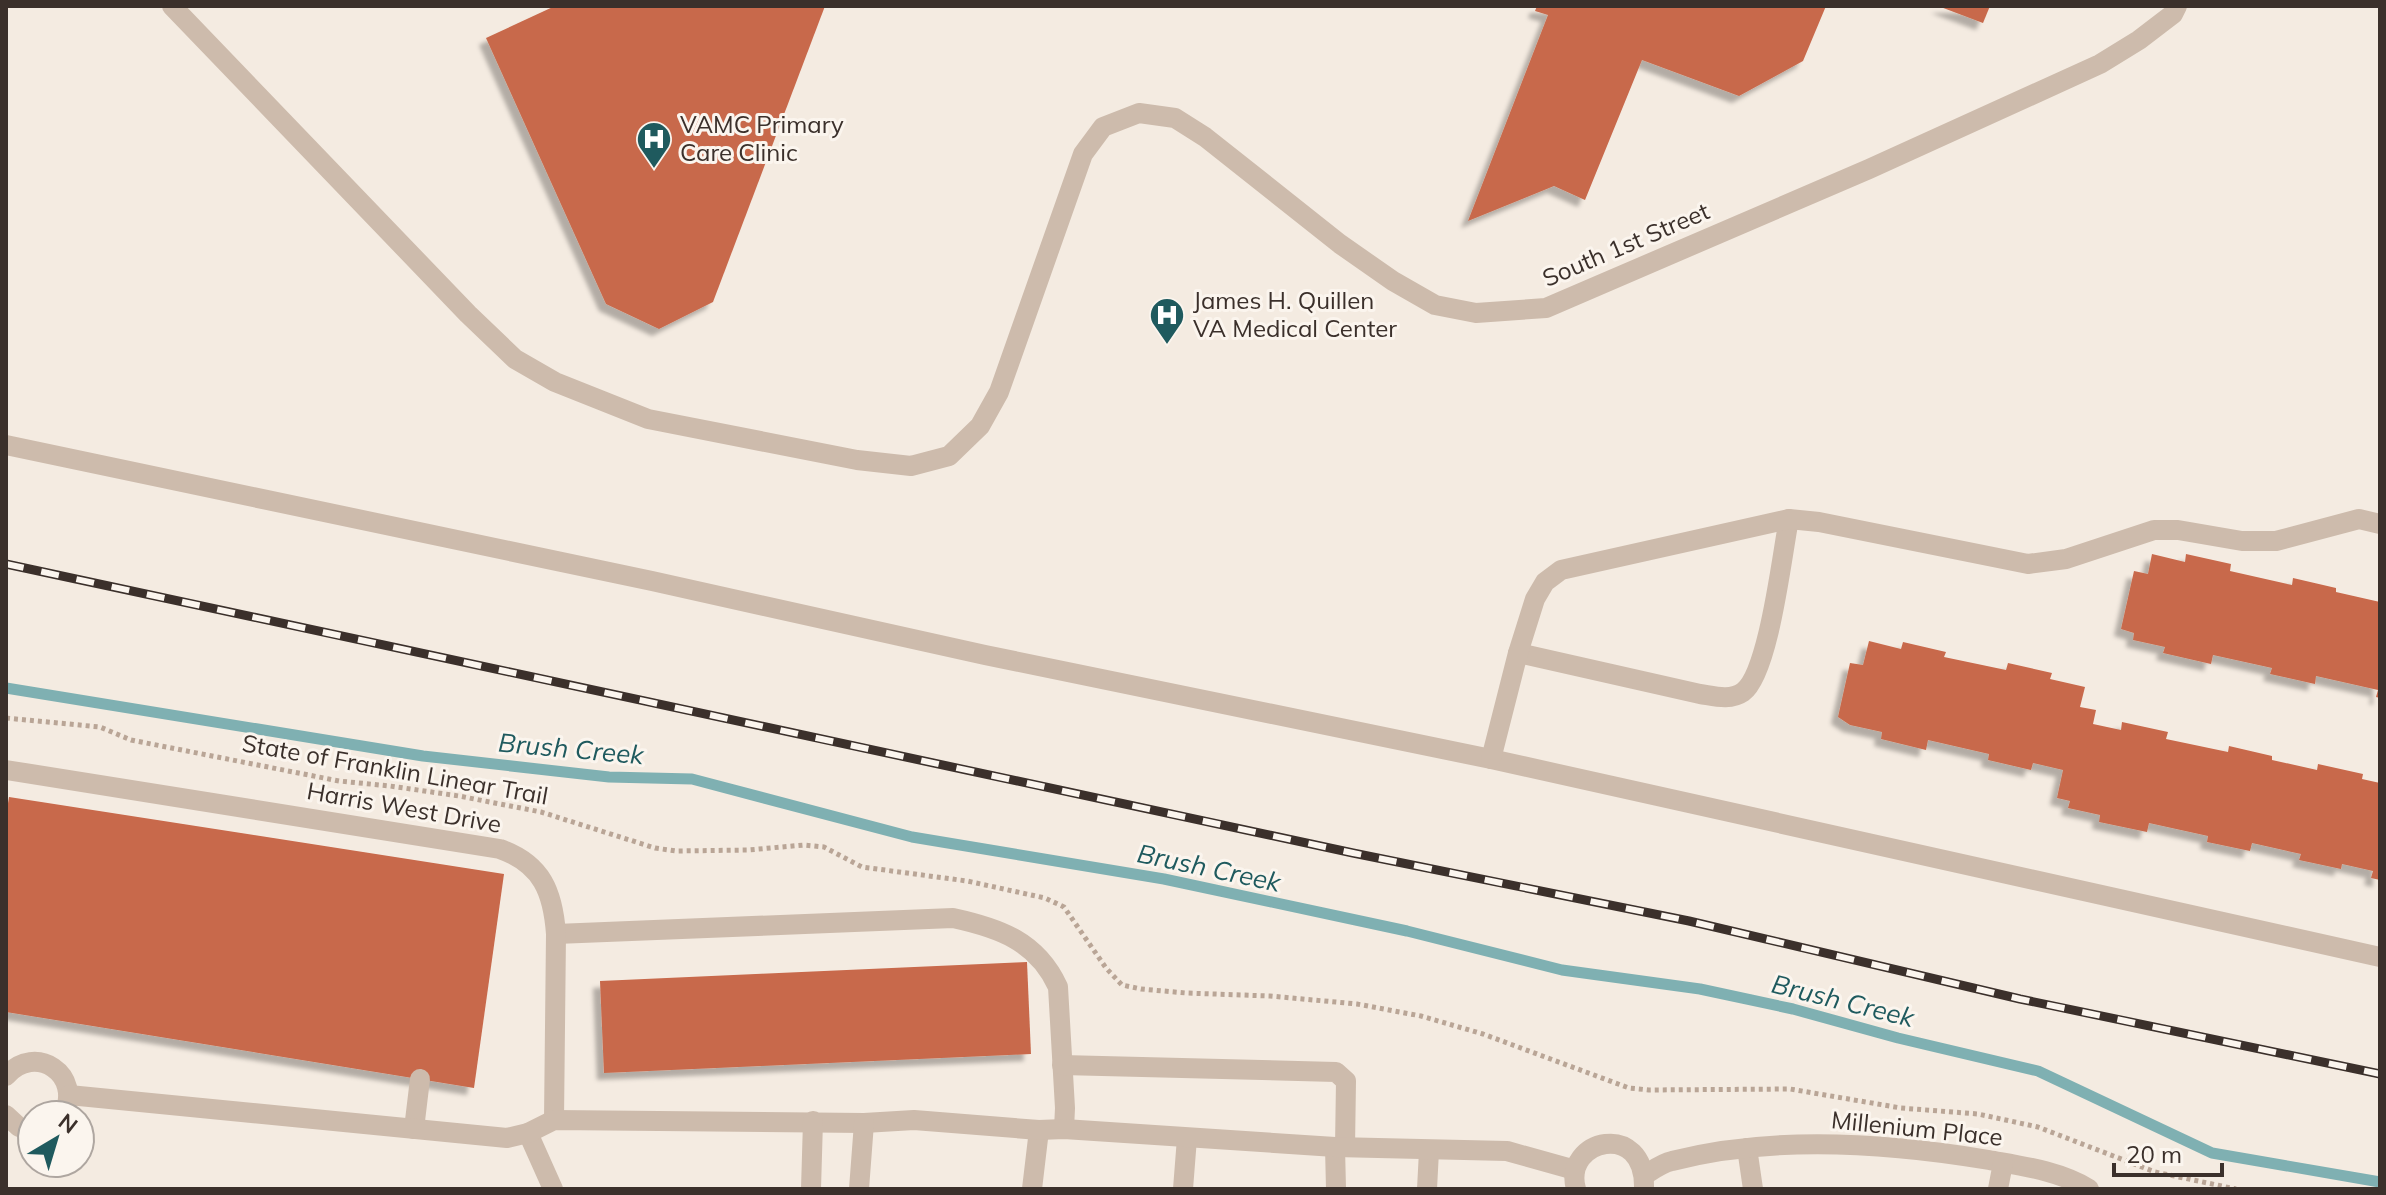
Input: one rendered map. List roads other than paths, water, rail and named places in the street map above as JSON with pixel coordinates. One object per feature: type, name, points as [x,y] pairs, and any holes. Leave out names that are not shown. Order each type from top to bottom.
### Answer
[{"type":"street","name":"South 1st Street","points":[[172,6],[515,359],[555,382],[648,419],[857,460],[911,466],[949,456],[980,426],[999,392],[1083,154],[1103,127],[1139,113],[1175,118],[1205,137],[1340,244],[1393,281],[1435,305],[1476,313],[1546,308],[1882,163],[2100,64],[2139,40],[2173,14],[2177,6]]},
{"type":"street","points":[[6,445],[985,655],[1491,759],[2380,957]]},
{"type":"street","points":[[1491,759],[1535,599],[1545,582],[1561,570],[1789,519],[1819,522],[2028,564],[2066,559],[2154,530],[2178,530],[2242,541],[2276,541],[2359,519],[2380,524]]},
{"type":"street","points":[[1518,653],[1700,694],[1727,698],[1742,692],[1754,678],[1764,655],[1789,519]]},
{"type":"street","name":"Harris West Drive","points":[[6,770],[500,849],[517,855],[533,867],[554,906],[554,1120]]},
{"type":"street","points":[[556,934],[953,918],[1007,933],[1031,950],[1058,987],[1064,1129]]},
{"type":"street","points":[[6,1076],[22,1064],[44,1062],[62,1075],[67,1084],[66,1099]]},
{"type":"street","points":[[1062,1065],[1336,1072],[1346,1081],[1336,1189]]},
{"type":"street","points":[[414,1129],[420,1079]]},
{"type":"street","points":[[96,1107],[507,1138],[528,1133],[554,1120],[864,1123],[914,1120],[1340,1147],[1507,1151],[1575,1180],[1582,1156],[1594,1147],[1613,1143],[1636,1155],[1644,1185]]},
{"type":"street","points":[[811,1189],[813,1121]]},
{"type":"street","points":[[859,1189],[864,1123]]},
{"type":"street","points":[[1032,1189],[1039,1130]]},
{"type":"street","points":[[528,1133],[553,1189]]},
{"type":"street","points":[[1183,1189],[1187,1138]]},
{"type":"street","name":"Millenium Place","points":[[1644,1185],[1668,1161],[1747,1148],[1845,1144],[1949,1153],[2035,1169],[2078,1182],[2089,1189]]},
{"type":"street","points":[[1747,1148],[1753,1189]]},
{"type":"street","points":[[1427,1189],[1429,1151]]},
{"type":"street","points":[[1998,1189],[2003,1163]]},
{"type":"waterway","name":"Brush Creek","points":[[6,688],[423,756],[609,777],[692,779],[912,837],[1164,879],[1407,931],[1562,970],[1700,989],[1793,1009],[2038,1071],[2212,1153],[2380,1182]]},
{"type":"railway","points":[[6,564],[1353,853],[1689,921],[2020,999],[2380,1074]]},
{"type":"place","name":"VAMC Primary Care Clinic","points":[[654,170]]},
{"type":"place","name":"James H. Quillen VA Medical Center","points":[[1167,346]]}]
